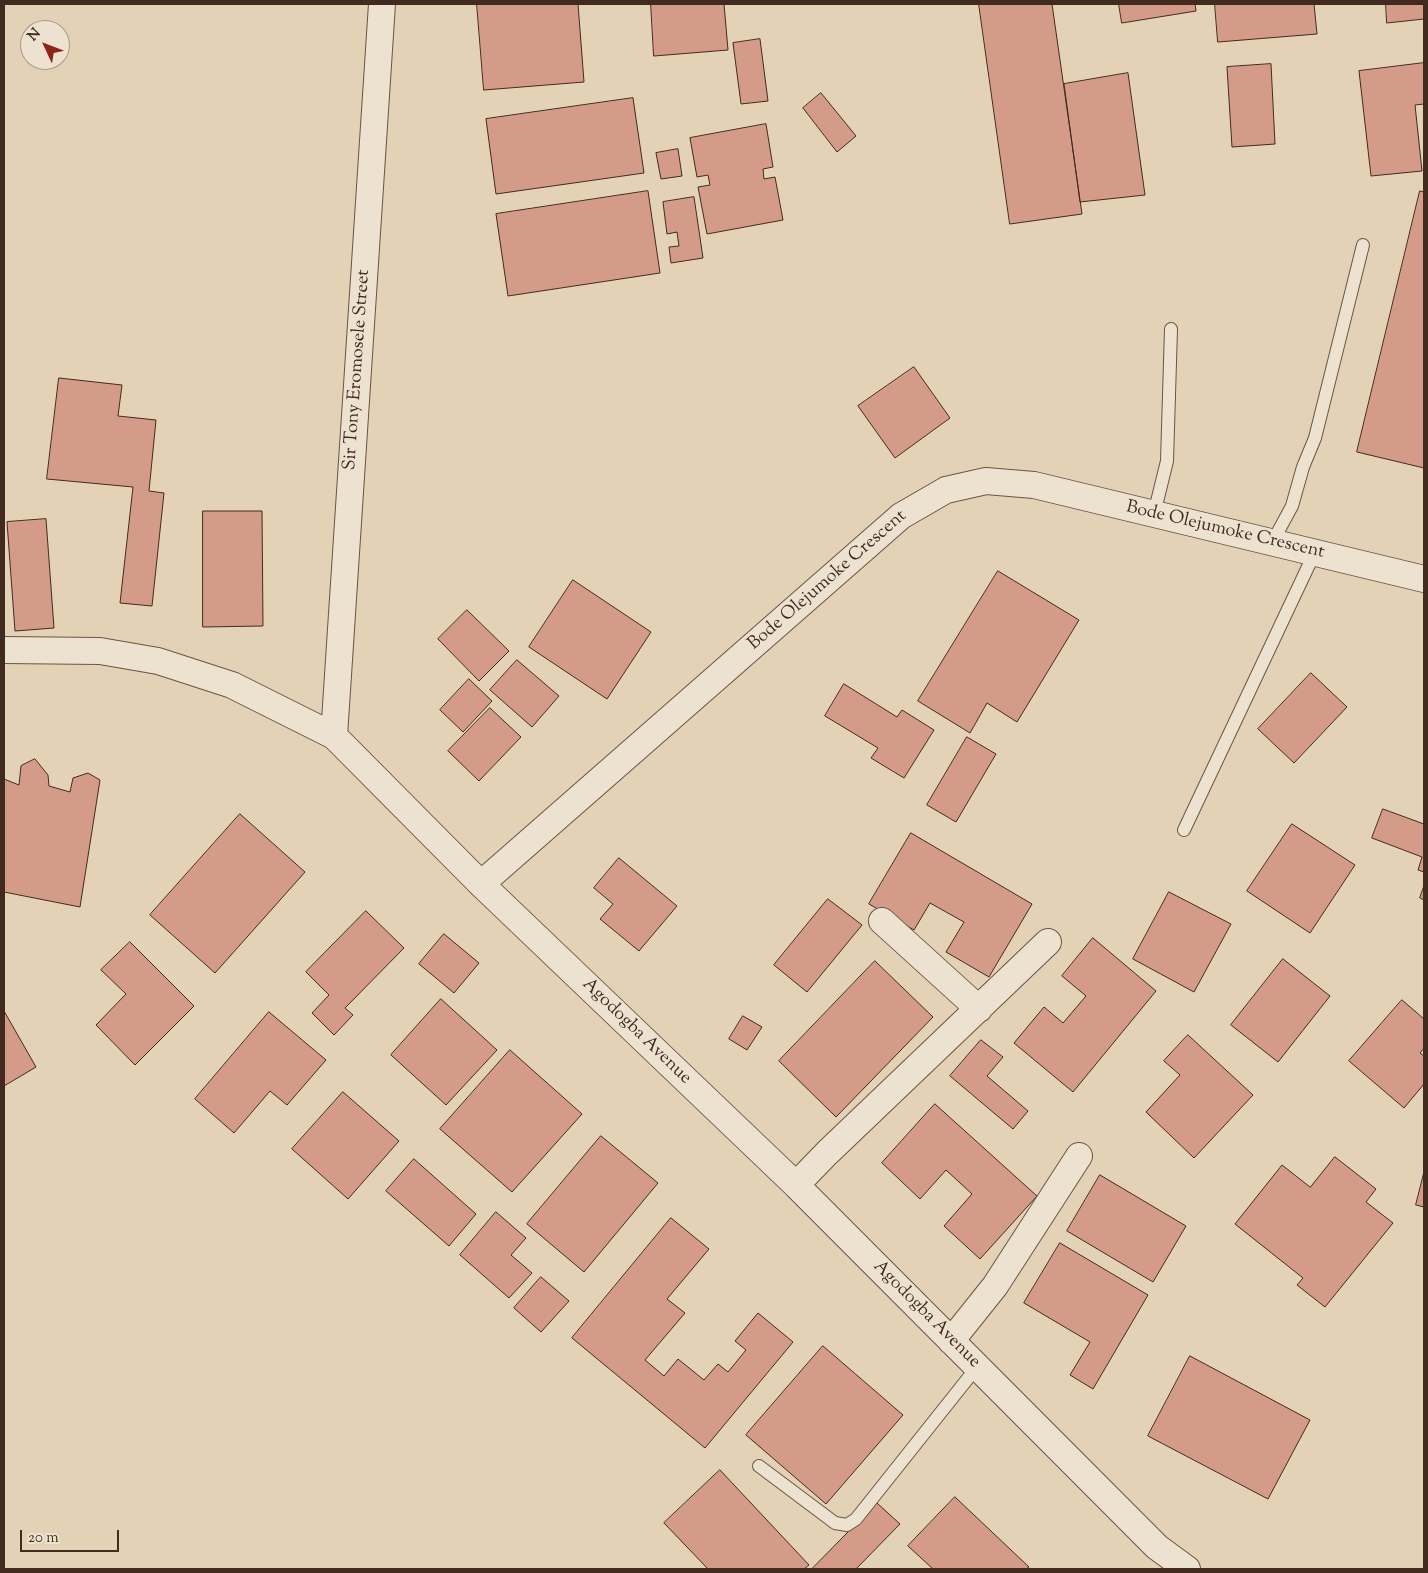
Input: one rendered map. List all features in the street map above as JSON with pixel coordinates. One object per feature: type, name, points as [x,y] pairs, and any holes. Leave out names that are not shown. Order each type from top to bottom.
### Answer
[{"type":"street","name":"Sir Tony Eromosele Street","points":[[334,736],[382,4]]},
{"type":"street","name":"Bode Olejumoke Crescent","points":[[482,884],[901,516],[946,490],[986,481],[1034,485],[1424,578]]},
{"type":"street","name":"Agodogba Avenue","points":[[4,650],[100,651],[158,661],[232,685],[334,736],[482,884],[796,1185],[1156,1547],[1187,1569]]},
{"type":"street","points":[[882,920],[979,1008]]},
{"type":"street","points":[[796,1185],[827,1153],[1048,942]]},
{"type":"street","points":[[952,1341],[995,1286],[1079,1156]]},
{"type":"lane","points":[[1273,541],[1292,506],[1303,467],[1315,438],[1363,246]]},
{"type":"lane","points":[[1154,514],[1167,461],[1170,329]]},
{"type":"lane","points":[[1184,830],[1315,552]]},
{"type":"lane","points":[[759,1466],[835,1522],[847,1525],[856,1519],[977,1367]]},
{"type":"building","points":[[477,4],[578,4],[584,82],[484,90]]},
{"type":"building","points":[[651,4],[724,4],[728,50],[654,56]]},
{"type":"building","points":[[979,4],[1052,4],[1082,214],[1010,224]]},
{"type":"building","points":[[1119,4],[1195,4],[1196,11],[1122,23]]},
{"type":"building","points":[[1215,4],[1314,4],[1317,34],[1218,42]]},
{"type":"building","points":[[1386,4],[1424,4],[1424,19],[1387,23]]},
{"type":"building","points":[[760,39],[768,101],[741,104],[733,43]]},
{"type":"building","points":[[1424,63],[1424,104],[1415,105],[1422,171],[1371,176],[1359,71]]},
{"type":"building","points":[[1271,64],[1275,144],[1232,147],[1227,67]]},
{"type":"building","points":[[1128,73],[1145,195],[1080,202],[1064,84]]},
{"type":"building","points":[[821,93],[856,136],[837,152],[803,108]]},
{"type":"building","points":[[633,98],[644,173],[496,194],[486,119]]},
{"type":"building","points":[[766,124],[773,167],[763,169],[764,179],[775,177],[783,220],[707,234],[698,187],[710,185],[708,175],[697,177],[690,138]]},
{"type":"building","points":[[678,149],[682,176],[661,179],[656,153]]},
{"type":"building","points":[[648,191],[660,273],[508,296],[496,214]]},
{"type":"building","points":[[1420,191],[1424,192],[1424,468],[1357,452]]},
{"type":"building","points":[[694,197],[703,258],[671,263],[669,247],[679,246],[677,232],[667,234],[663,202]]},
{"type":"building","points":[[914,367],[950,418],[895,458],[858,406]]},
{"type":"building","points":[[59,378],[122,385],[118,416],[156,420],[149,491],[164,493],[152,606],[120,603],[133,487],[47,479]]},
{"type":"building","points":[[203,511],[262,511],[263,626],[203,627]]},
{"type":"building","points":[[46,519],[54,628],[15,631],[7,522]]},
{"type":"building","points":[[998,571],[1079,620],[1017,722],[987,703],[970,733],[918,701]]},
{"type":"building","points":[[573,580],[651,632],[607,699],[529,647]]},
{"type":"building","points":[[467,610],[509,651],[479,681],[438,639]]},
{"type":"building","points":[[517,660],[559,696],[532,727],[490,690]]},
{"type":"building","points":[[1311,673],[1347,707],[1294,763],[1258,729]]},
{"type":"building","points":[[469,679],[492,701],[463,732],[440,710]]},
{"type":"building","points":[[844,684],[897,717],[902,710],[934,730],[904,778],[871,758],[878,748],[825,716]]},
{"type":"building","points":[[490,708],[521,737],[479,781],[448,751]]},
{"type":"building","points":[[967,737],[996,754],[956,822],[927,805]]},
{"type":"building","points":[[35,759],[48,775],[49,786],[70,792],[73,778],[88,773],[100,780],[80,907],[4,892],[4,779],[19,785],[21,766]]},
{"type":"building","points":[[1383,809],[1424,824],[1424,872],[1418,870],[1422,857],[1372,838]]},
{"type":"building","points":[[240,814],[305,872],[215,973],[150,915]]},
{"type":"building","points":[[1292,824],[1355,865],[1310,933],[1247,891]]},
{"type":"building","points":[[911,833],[1032,904],[989,977],[946,952],[964,922],[930,903],[914,930],[869,904]]},
{"type":"building","points":[[619,858],[677,906],[639,951],[600,919],[613,904],[594,888]]},
{"type":"building","points":[[1424,886],[1424,900],[1420,898]]},
{"type":"building","points":[[1169,892],[1231,924],[1194,992],[1133,959]]},
{"type":"building","points":[[828,899],[862,925],[807,992],[774,965]]},
{"type":"building","points":[[366,911],[404,948],[345,1008],[353,1015],[334,1035],[312,1013],[329,995],[306,972]]},
{"type":"building","points":[[444,934],[479,963],[454,993],[419,964]]},
{"type":"building","points":[[1093,938],[1156,991],[1073,1092],[1014,1043],[1044,1007],[1063,1023],[1086,996],[1062,976]]},
{"type":"building","points":[[130,942],[194,1006],[135,1065],[96,1025],[126,994],[101,970]]},
{"type":"building","points":[[1283,959],[1330,996],[1278,1062],[1231,1025]]},
{"type":"building","points":[[875,961],[933,1017],[836,1117],[779,1061]]},
{"type":"building","points":[[441,999],[497,1050],[446,1105],[391,1055]]},
{"type":"building","points":[[1402,1000],[1424,1019],[1424,1048],[1420,1053],[1424,1056],[1424,1084],[1404,1108],[1349,1061]]},
{"type":"building","points":[[4,1011],[36,1067],[4,1086]]},
{"type":"building","points":[[269,1012],[326,1060],[287,1105],[270,1091],[234,1133],[195,1099]]},
{"type":"building","points":[[743,1016],[762,1027],[747,1050],[729,1039]]},
{"type":"building","points":[[1188,1035],[1253,1095],[1194,1158],[1146,1112],[1180,1075],[1164,1061]]},
{"type":"building","points":[[981,1040],[1003,1057],[987,1076],[1028,1111],[1013,1129],[950,1076]]},
{"type":"building","points":[[510,1050],[582,1114],[512,1192],[440,1129]]},
{"type":"building","points":[[343,1092],[399,1141],[348,1199],[292,1149]]},
{"type":"building","points":[[935,1104],[1037,1196],[980,1259],[944,1226],[972,1194],[946,1170],[920,1199],[882,1163]]},
{"type":"building","points":[[601,1136],[658,1183],[584,1272],[527,1224]]},
{"type":"building","points":[[1335,1157],[1376,1189],[1366,1202],[1393,1223],[1325,1307],[1297,1285],[1303,1278],[1235,1224],[1282,1165],[1310,1187]]},
{"type":"building","points":[[414,1159],[476,1214],[449,1246],[386,1191]]},
{"type":"building","points":[[1424,1172],[1424,1207],[1416,1205]]},
{"type":"building","points":[[1100,1175],[1186,1226],[1153,1282],[1067,1231]]},
{"type":"building","points":[[496,1212],[526,1238],[511,1255],[532,1273],[509,1298],[460,1255]]},
{"type":"building","points":[[671,1218],[709,1249],[667,1299],[685,1313],[645,1360],[664,1376],[678,1359],[704,1380],[718,1364],[728,1372],[746,1350],[735,1341],[758,1313],[793,1342],[705,1448],[572,1338]]},
{"type":"building","points":[[1060,1243],[1148,1295],[1093,1389],[1070,1375],[1090,1342],[1024,1303]]},
{"type":"building","points":[[541,1277],[569,1301],[541,1332],[514,1308]]},
{"type":"building","points":[[823,1346],[903,1415],[826,1504],[746,1435]]},
{"type":"building","points":[[1190,1356],[1310,1420],[1268,1499],[1148,1436]]},
{"type":"building","points":[[720,1470],[809,1565],[804,1569],[708,1569],[664,1523]]},
{"type":"building","points":[[955,1497],[1029,1567],[1026,1569],[933,1569],[908,1546]]},
{"type":"building","points":[[877,1503],[900,1524],[856,1569],[812,1569]]}]
